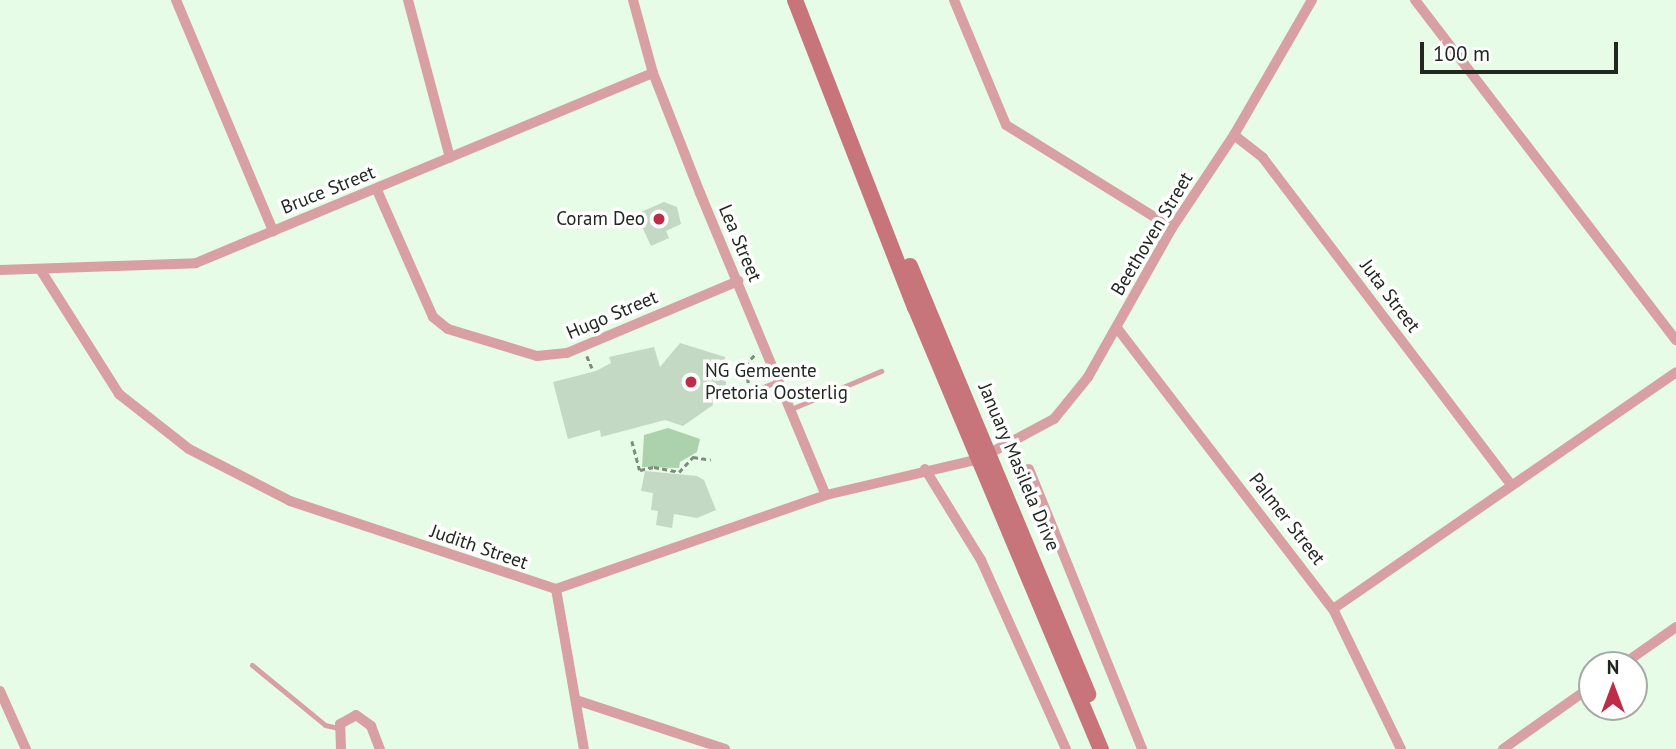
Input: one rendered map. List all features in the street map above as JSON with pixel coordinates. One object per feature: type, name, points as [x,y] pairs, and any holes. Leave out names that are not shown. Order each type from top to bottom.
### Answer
[{"type":"main road","name":"January Masilela Drive","points":[[795,0],[879,205],[927,302],[985,457],[1101,749]]},
{"type":"main road","name":"January Masilela Drive","points":[[985,457],[1110,749]]},
{"type":"street","points":[[176,0],[273,231]]},
{"type":"street","points":[[408,0],[450,158]]},
{"type":"street","name":"Lea Street","points":[[633,0],[653,72],[826,495]]},
{"type":"street","points":[[954,0],[1006,125],[1172,228]]},
{"type":"street","name":"Beethoven Street","points":[[985,457],[1040,430],[1062,412],[1117,328],[1172,228],[1234,135],[1312,0]]},
{"type":"street","points":[[1415,0],[1676,340]]},
{"type":"street","name":"Bruce Street","points":[[0,270],[182,266],[377,190],[653,72]]},
{"type":"street","name":"Juta Street","points":[[1234,135],[1263,158],[1511,485]]},
{"type":"street","name":"Hugo Street","points":[[377,190],[433,317],[448,329],[537,356],[568,353],[738,281]]},
{"type":"street","name":"Judith Street","points":[[40,269],[119,394],[189,449],[290,500],[556,589]]},
{"type":"street","name":"Palmer Street","points":[[1117,328],[1334,609],[1401,749]]},
{"type":"street","points":[[1334,609],[1676,372]]},
{"type":"street","points":[[584,749],[556,589],[826,495],[925,469],[985,457]]},
{"type":"street","points":[[925,469],[981,560],[1066,749]]},
{"type":"street","points":[[1029,469],[1142,749]]},
{"type":"street","points":[[1642,651],[1676,627]]},
{"type":"street","points":[[0,691],[26,749]]},
{"type":"street","points":[[1503,749],[1519,745],[1578,697]]},
{"type":"street","points":[[576,700],[725,749]]},
{"type":"street","points":[[341,749],[338,728],[347,717],[361,716],[371,726],[380,749]]},
{"type":"lane","points":[[790,409],[881,371]]},
{"type":"lane","points":[[750,392],[779,381]]},
{"type":"lane","points":[[251,665],[325,725],[338,728]]},
{"type":"path","points":[[750,392],[745,365],[766,350]]},
{"type":"path","points":[[632,440],[640,470],[654,467],[679,471],[693,457],[712,460]]},
{"type":"green space","points":[[668,428],[700,439],[697,452],[680,462],[679,468],[642,467],[644,435]]},
{"type":"building","name":"Coram Deo","points":[[664,202],[677,207],[681,224],[666,231],[669,238],[651,246],[636,214]]},
{"type":"building","points":[[680,343],[725,357],[726,385],[712,396],[713,405],[683,426],[665,420],[601,437],[600,430],[568,439],[553,382],[596,371],[611,363],[609,357],[654,347],[660,367]]},
{"type":"building","points":[[645,471],[697,476],[704,480],[716,510],[697,518],[674,514],[672,528],[656,525],[658,511],[651,510],[653,493],[641,491]]},
{"type":"place","name":"Coram Deo","points":[[659,219]]},
{"type":"place","name":"NG Gemeente Pretoria Oosterlig","points":[[691,382]]}]
